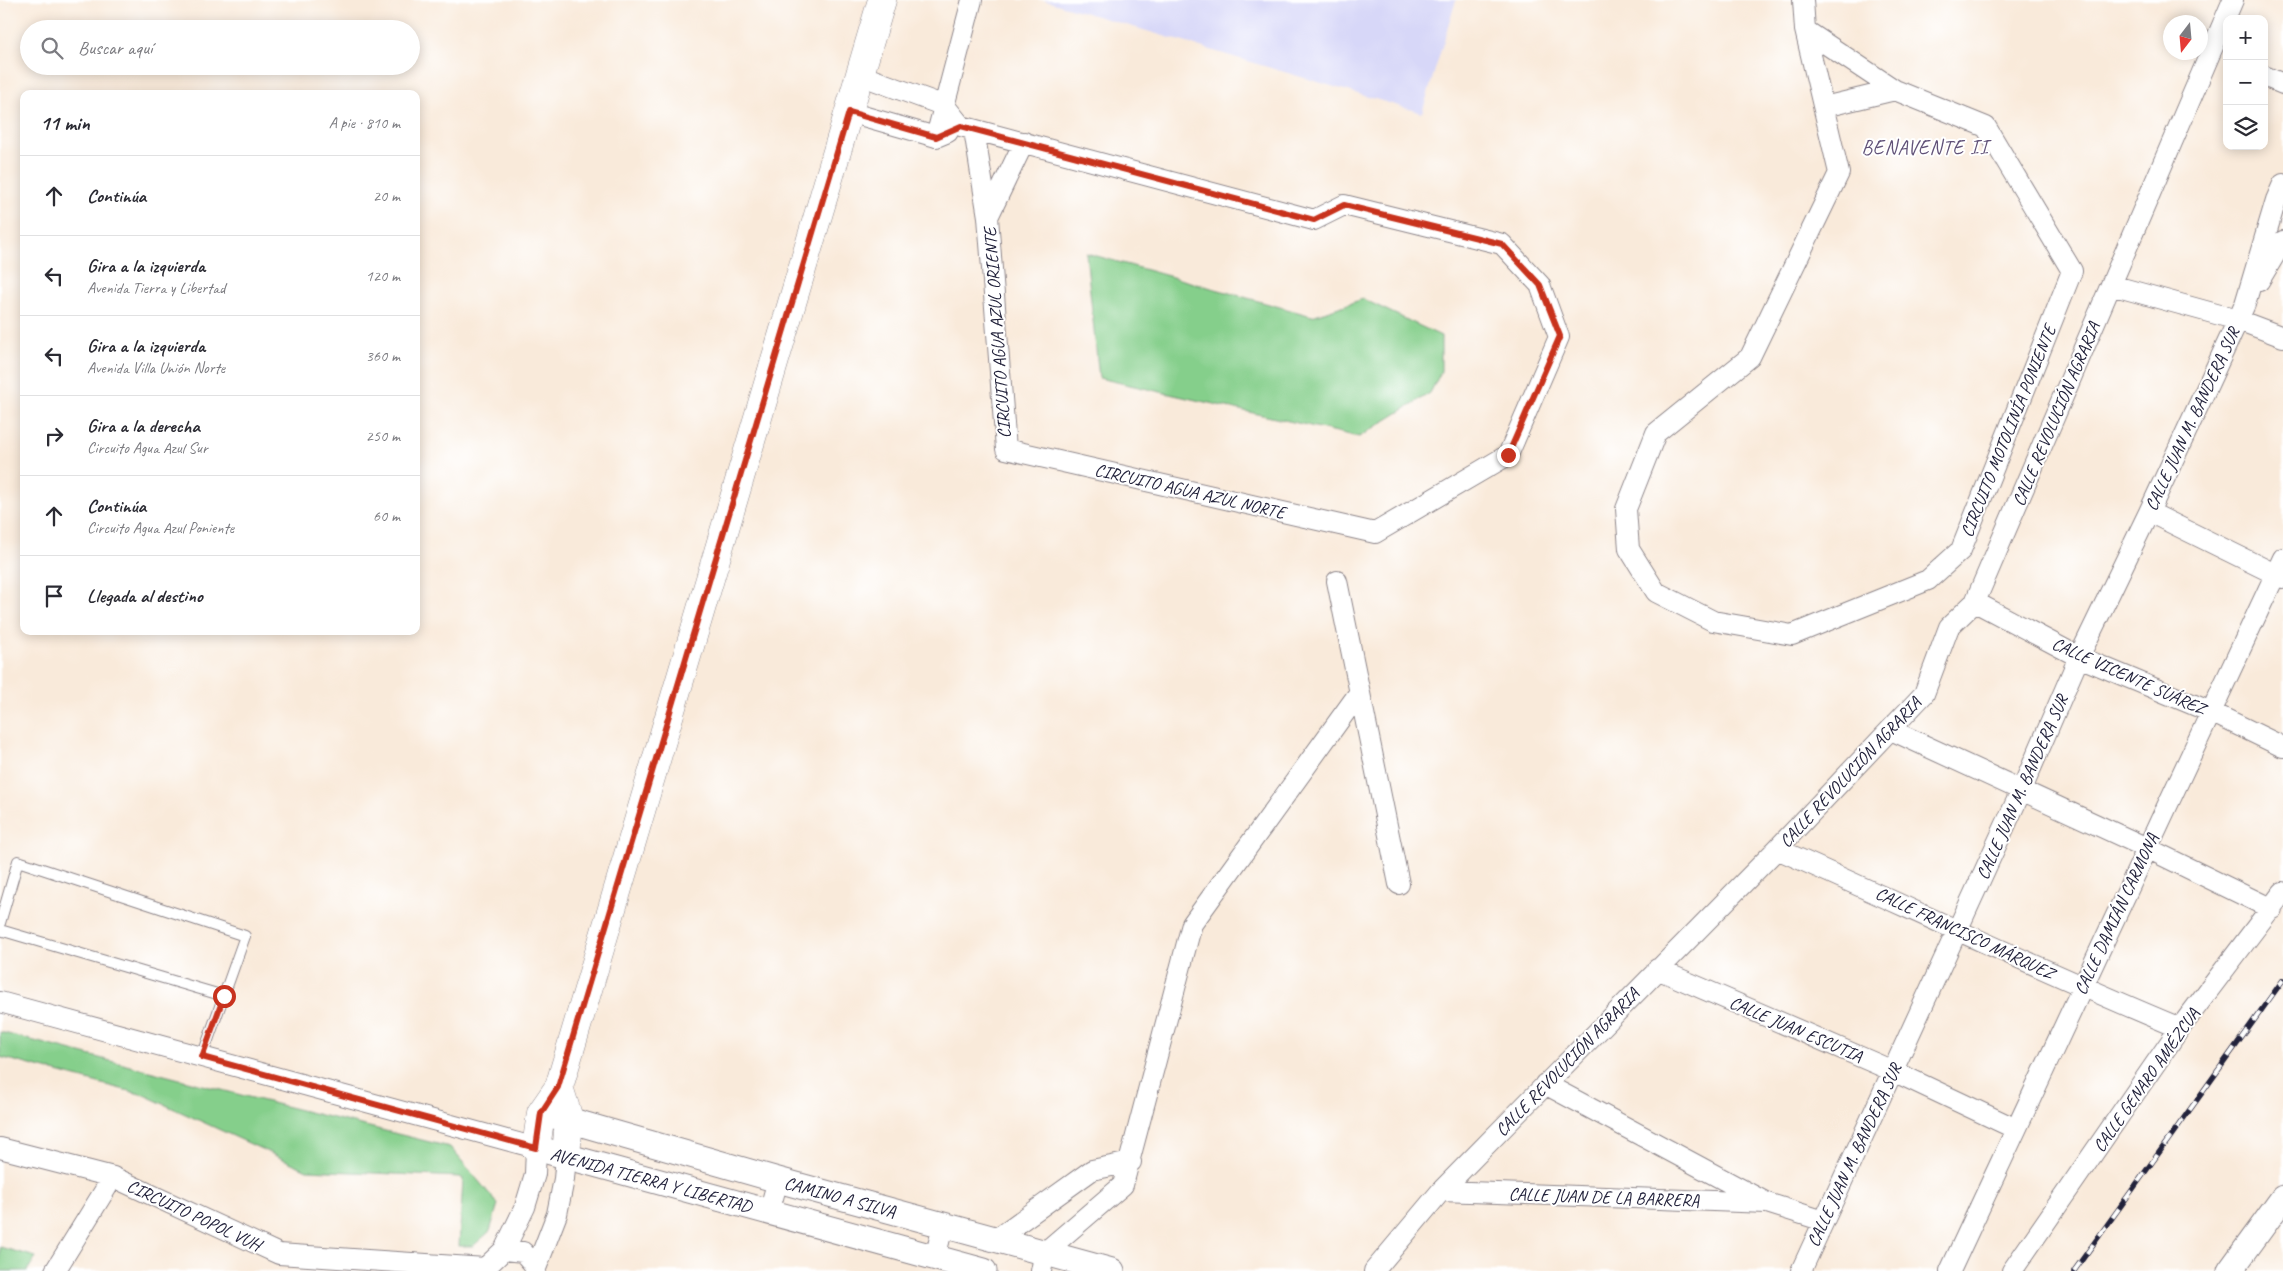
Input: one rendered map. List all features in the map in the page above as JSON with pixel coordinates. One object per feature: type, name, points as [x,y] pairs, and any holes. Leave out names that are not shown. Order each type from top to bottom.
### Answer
[{"type":"main road","points":[[536,1148],[541,1113],[558,1087],[882,0]]},
{"type":"main road","points":[[558,1087],[569,1119],[566,1156]]},
{"type":"street","points":[[936,137],[972,0]]},
{"type":"street","points":[[1803,0],[1806,30],[1824,107],[1895,90]]},
{"type":"street","name":"CALLE REVOLUCIÓN AGRARIA","points":[[1374,1271],[1441,1191],[1778,849],[1924,694],[1949,627],[1975,602],[2111,285],[2218,58],[2233,0]]},
{"type":"street","points":[[1806,30],[1895,90]]},
{"type":"street","points":[[860,75],[945,106],[967,128]]},
{"type":"street","points":[[2268,78],[2283,84]]},
{"type":"street","name":"CIRCUITO MOTOLINÍA PONIENTE","points":[[1824,107],[1839,173],[1750,357],[1656,433],[1626,509],[1629,548],[1656,592],[1714,621],[1792,635],[1928,580],[1961,550],[2072,271],[1986,127],[1895,90]]},
{"type":"street","points":[[849,112],[936,137],[967,128],[1024,142]]},
{"type":"street","name":"CIRCUITO AGUA AZUL ORIENTE","points":[[967,128],[988,217],[1006,449]]},
{"type":"street","name":"CIRCUITO AGUA AZUL ORIENTE","points":[[988,217],[1024,142]]},
{"type":"street","name":"CIRCUITO AGUA AZUL NORTE","points":[[1006,449],[1374,533],[1508,455],[1560,336],[1540,285],[1502,244],[1344,205],[1314,220],[1024,142]]},
{"type":"street","name":"CALLE JUAN M. BANDERA SUR","points":[[1801,1271],[2022,789],[2079,657],[2149,512],[2241,312],[2281,195]]},
{"type":"street","name":"CALLE JUAN M. BANDERA SUR","points":[[2241,312],[2283,241]]},
{"type":"street","points":[[2111,285],[2241,312],[2283,337]]},
{"type":"street","points":[[2149,512],[2280,570]]},
{"type":"street","name":"CALLE DAMIÁN CARMONA","points":[[1950,1271],[2211,712],[2280,570]]},
{"type":"street","points":[[1337,581],[1399,884]]},
{"type":"street","name":"CALLE VICENTE SUÁREZ","points":[[1975,602],[2079,657],[2211,712],[2283,747]]},
{"type":"street","points":[[1043,1262],[1123,1185],[1192,924],[1359,693]]},
{"type":"street","points":[[1892,730],[2022,789],[2272,909]]},
{"type":"street","name":"CALLE FRANCISCO MÁRQUEZ","points":[[1778,849],[1958,929],[2082,987],[2180,1028]]},
{"type":"street","name":"CALLE GENARO AMÉZCUA","points":[[2012,1271],[2180,1028],[2283,892]]},
{"type":"street","name":"CALLE JUAN ESCUTIA","points":[[1658,969],[1892,1071],[2016,1129]]},
{"type":"street","name":"AVENIDA TIERRA Y LIBERTAD","points":[[0,1002],[984,1271]]},
{"type":"street","name":"CALLE JUAN DE LA BARRERA","points":[[1545,1084],[1767,1203],[1824,1221]]},
{"type":"street","name":"CAMINO A SILVA","points":[[541,1113],[569,1119],[778,1180],[996,1240],[1043,1262],[1112,1271]]},
{"type":"street","name":"CIRCUITO POPOL VUH","points":[[0,1148],[113,1177],[279,1254],[485,1269],[504,1250],[525,1207],[535,1174],[536,1148]]},
{"type":"street","points":[[535,1269],[556,1214],[564,1179],[566,1156]]},
{"type":"street","points":[[996,1240],[1092,1170],[1130,1162]]},
{"type":"street","name":"CIRCUITO POPOL VUH","points":[[55,1271],[113,1177]]},
{"type":"street","points":[[769,1212],[778,1180]]},
{"type":"street","name":"CALLE JUAN DE LA BARRERA","points":[[1441,1191],[1767,1203]]},
{"type":"street","points":[[2230,1271],[2283,1198]]},
{"type":"street","points":[[935,1258],[943,1226]]},
{"type":"street","points":[[504,1250],[523,1252],[535,1269]]},
{"type":"lane","points":[[0,923],[18,861],[245,936],[202,1057]]},
{"type":"lane","points":[[0,930],[224,996]]},
{"type":"shaded area","points":[[1043,0],[1456,0],[1422,113]]},
{"type":"green space","points":[[1086,253],[1312,316],[1363,299],[1441,336],[1441,372],[1430,393],[1359,437],[1099,378]]},
{"type":"green space","points":[[0,1032],[260,1100],[450,1147],[498,1204],[490,1231],[473,1246],[459,1246],[463,1179],[460,1177],[307,1170],[144,1095],[0,1057]]},
{"type":"green space","points":[[0,1247],[36,1257],[27,1271],[0,1271]]},
{"type":"railway","points":[[2074,1271],[2283,980]]},
{"type":"district","name":"BENAVENTE II","points":[[1925,147]]},
{"type":"route","points":[[224,996],[202,1057],[536,1148],[541,1113],[558,1087],[849,112],[936,137],[961,126],[1314,220],[1344,205],[1502,244],[1540,285],[1560,336],[1508,455]]}]
